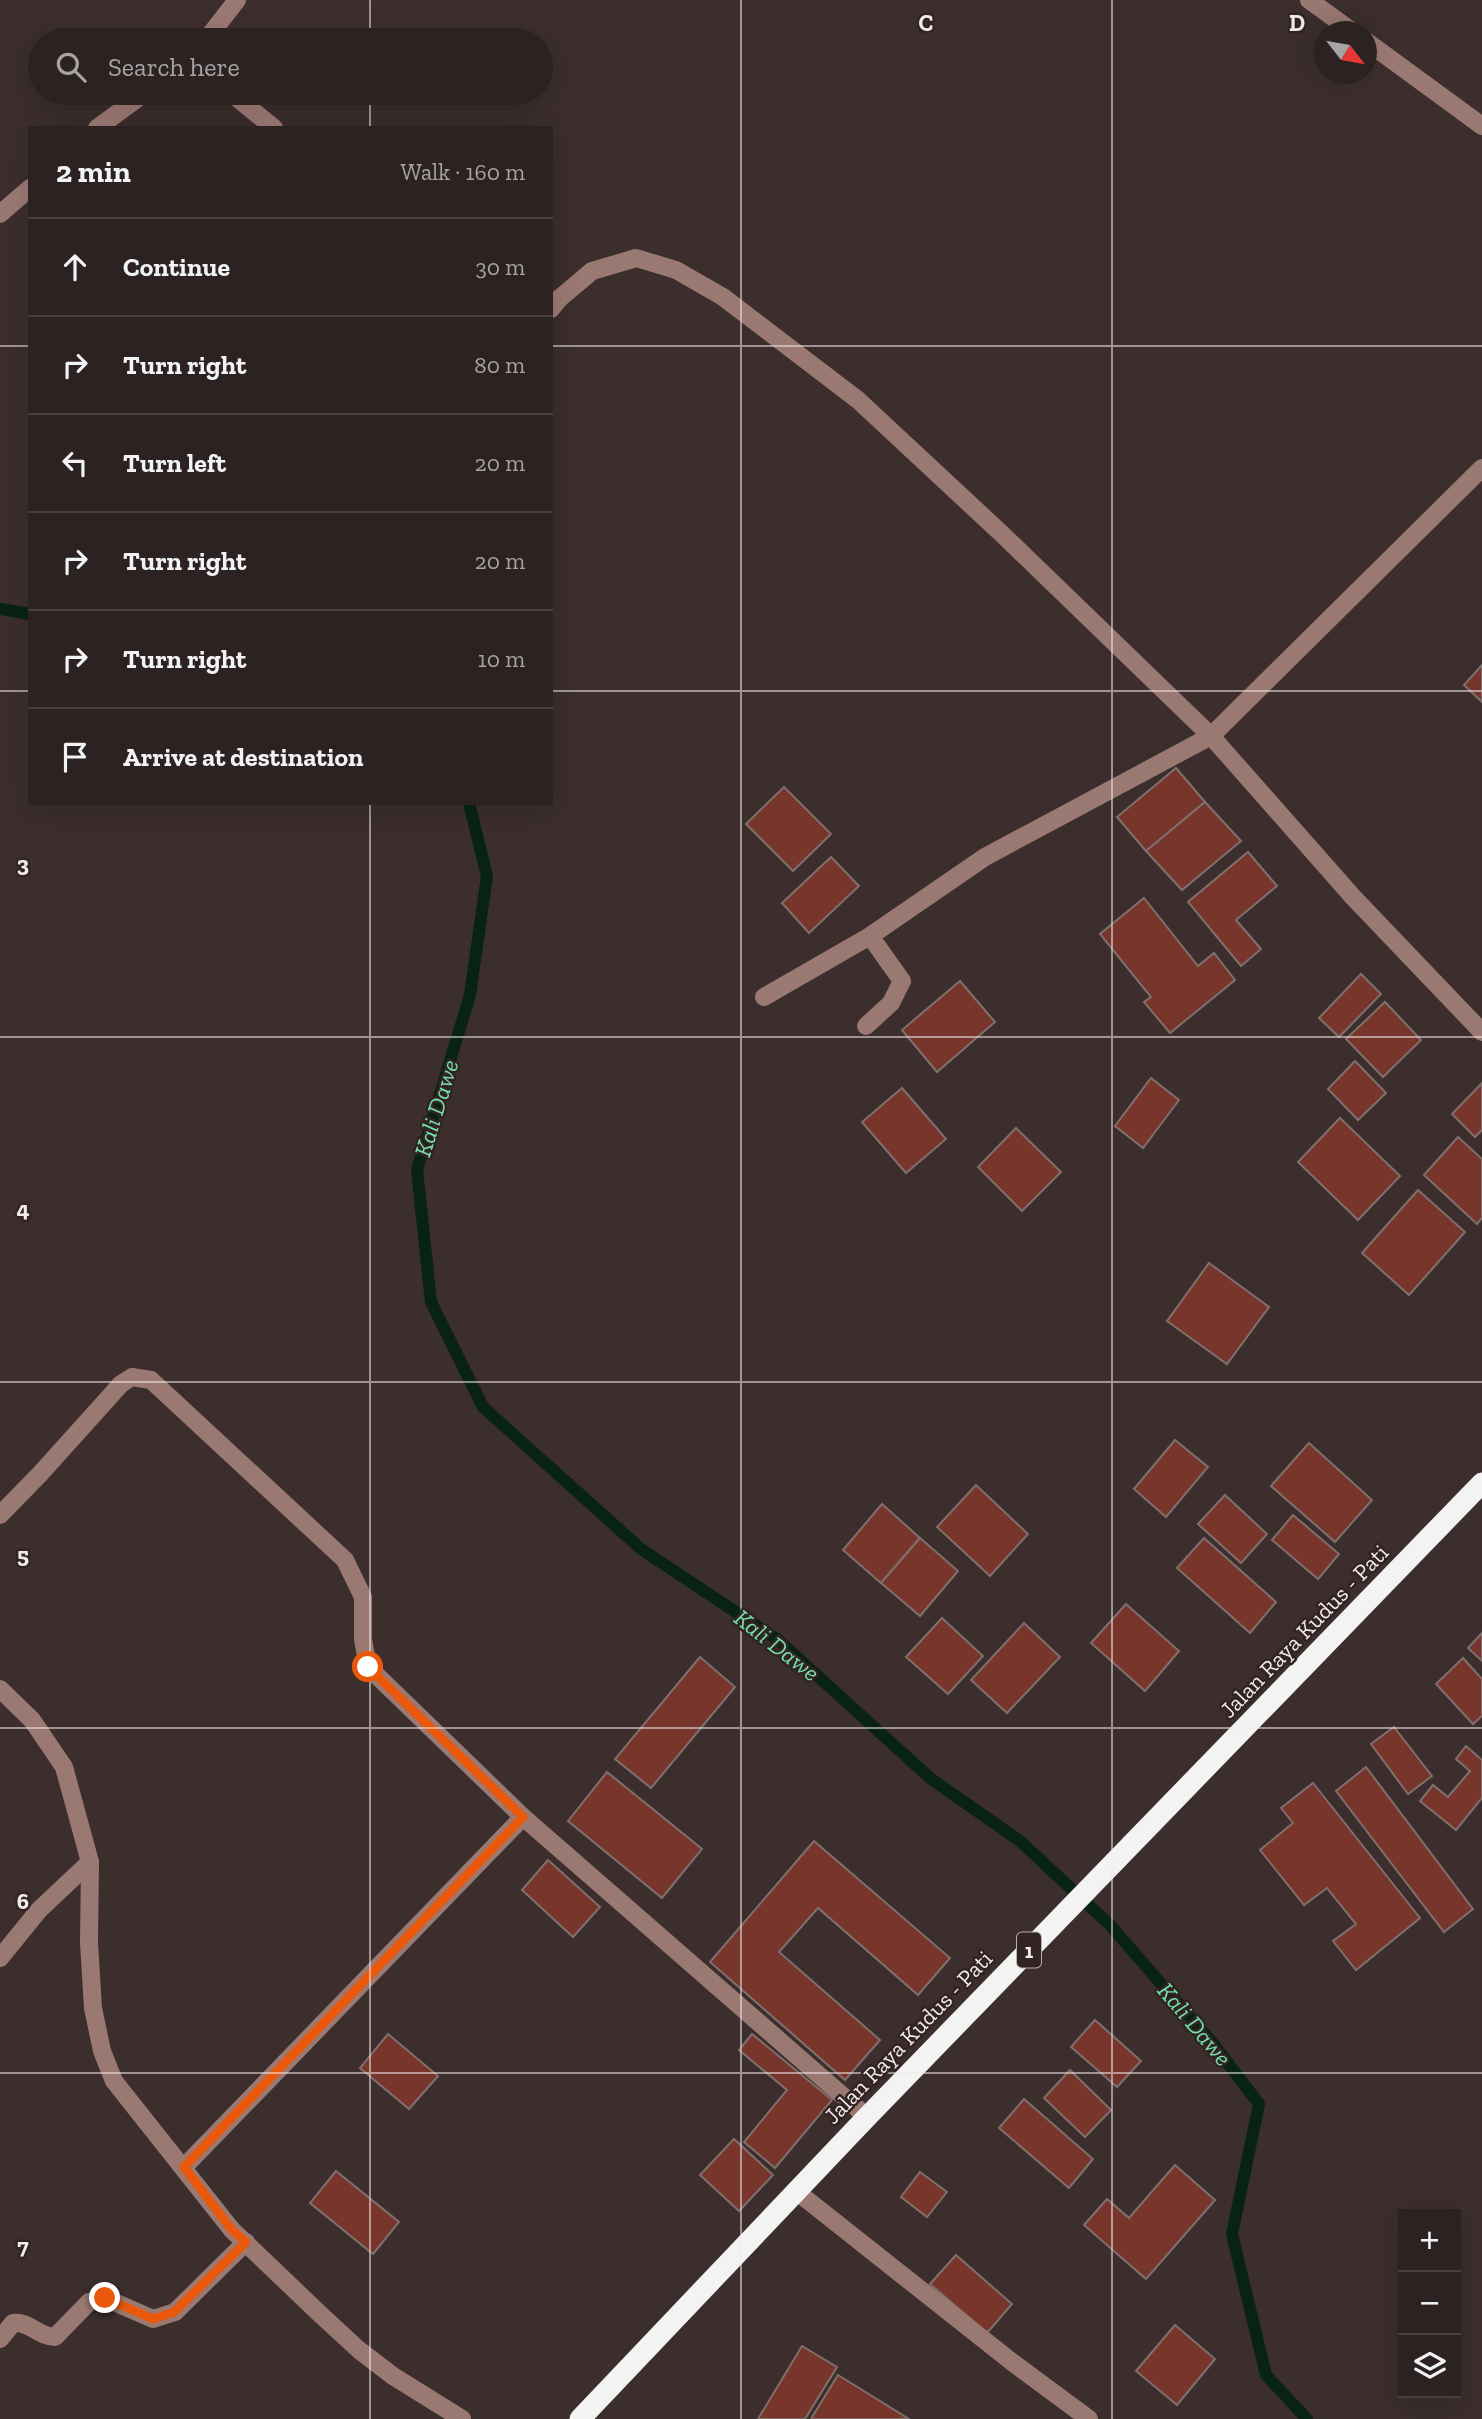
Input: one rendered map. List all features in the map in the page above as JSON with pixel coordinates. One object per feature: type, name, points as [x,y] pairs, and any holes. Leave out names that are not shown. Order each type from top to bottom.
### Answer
[{"type":"highway","name":"Jalan Raya Kudus - Pati","points":[[580,2419],[867,2117],[1479,1493]]},
{"type":"street","points":[[215,28],[237,0]]},
{"type":"street","points":[[1309,0],[1338,21]]},
{"type":"street","points":[[1377,48],[1482,126]]},
{"type":"street","points":[[100,126],[129,105]]},
{"type":"street","points":[[246,105],[272,126]]},
{"type":"street","points":[[0,214],[28,190]]},
{"type":"street","points":[[553,307],[592,271],[636,258],[676,270],[723,297],[858,400],[1003,535],[1211,736],[1353,897],[1482,1032]]},
{"type":"street","points":[[764,997],[870,936],[985,857],[1211,736],[1482,468]]},
{"type":"street","points":[[866,1026],[891,1003],[902,981],[870,936]]},
{"type":"street","points":[[0,1515],[121,1384],[132,1377],[151,1380],[345,1559],[363,1597],[363,1639],[368,1667],[523,1817],[867,2117]]},
{"type":"street","points":[[0,1689],[32,1720],[64,1768],[90,1861],[89,1943],[93,2008],[102,2051],[114,2081],[232,2230],[359,2350],[393,2376],[462,2419]]},
{"type":"street","points":[[184,2167],[523,1817]]},
{"type":"street","points":[[0,1958],[38,1910],[90,1861]]},
{"type":"street","points":[[796,2191],[1088,2419]]},
{"type":"street","points":[[0,2339],[13,2323],[21,2322],[47,2337],[55,2337],[89,2302],[105,2298],[153,2319],[174,2312],[246,2242]]},
{"type":"building","points":[[1482,665],[1482,702],[1464,685]]},
{"type":"building","points":[[1176,768],[1205,802],[1146,851],[1117,817]]},
{"type":"building","points":[[784,787],[831,834],[793,871],[746,824]]},
{"type":"building","points":[[1205,802],[1241,841],[1182,890],[1146,851]]},
{"type":"building","points":[[1248,852],[1277,886],[1236,920],[1261,949],[1241,966],[1188,902]]},
{"type":"building","points":[[831,857],[859,886],[809,933],[782,903]]},
{"type":"building","points":[[1144,898],[1198,966],[1214,953],[1235,980],[1170,1033],[1144,1002],[1151,997],[1100,934]]},
{"type":"building","points":[[1361,974],[1381,994],[1339,1037],[1319,1018]]},
{"type":"building","points":[[960,981],[995,1022],[937,1072],[902,1030]]},
{"type":"building","points":[[1385,1002],[1421,1040],[1383,1077],[1346,1039]]},
{"type":"building","points":[[1355,1061],[1386,1093],[1358,1120],[1328,1089]]},
{"type":"building","points":[[1151,1078],[1179,1100],[1143,1148],[1115,1126]]},
{"type":"building","points":[[1482,1083],[1482,1130],[1475,1137],[1452,1114]]},
{"type":"building","points":[[902,1088],[946,1139],[906,1173],[862,1122]]},
{"type":"building","points":[[1340,1118],[1400,1176],[1358,1220],[1298,1162]]},
{"type":"building","points":[[1016,1128],[1061,1172],[1022,1211],[978,1167]]},
{"type":"building","points":[[1458,1137],[1482,1159],[1482,1218],[1477,1224],[1424,1175]]},
{"type":"building","points":[[1418,1190],[1465,1232],[1409,1295],[1362,1253]]},
{"type":"building","points":[[1209,1263],[1269,1307],[1227,1364],[1167,1321]]},
{"type":"building","points":[[1175,1440],[1208,1467],[1166,1517],[1134,1489]]},
{"type":"building","points":[[1309,1443],[1372,1500],[1335,1542],[1271,1486]]},
{"type":"building","points":[[976,1485],[1028,1534],[990,1576],[937,1527]]},
{"type":"building","points":[[1225,1495],[1267,1534],[1241,1563],[1198,1524]]},
{"type":"building","points":[[882,1504],[920,1538],[881,1583],[843,1550]]},
{"type":"building","points":[[1293,1515],[1339,1554],[1318,1579],[1272,1540]]},
{"type":"building","points":[[920,1538],[958,1571],[920,1616],[881,1583]]},
{"type":"building","points":[[1204,1538],[1276,1602],[1250,1633],[1177,1568]]},
{"type":"building","points":[[1126,1604],[1179,1651],[1145,1691],[1091,1643]]},
{"type":"building","points":[[942,1618],[983,1656],[948,1694],[906,1657]]},
{"type":"building","points":[[1024,1623],[1060,1657],[1007,1713],[971,1680]]},
{"type":"building","points":[[1482,1633],[1482,1661],[1468,1648]]},
{"type":"building","points":[[700,1657],[735,1687],[651,1788],[615,1759]]},
{"type":"building","points":[[1463,1658],[1482,1679],[1482,1716],[1473,1724],[1436,1684]]},
{"type":"building","points":[[1394,1727],[1432,1776],[1408,1794],[1371,1744]]},
{"type":"building","points":[[1466,1746],[1482,1760],[1482,1798],[1456,1830],[1420,1801],[1433,1785],[1448,1797],[1470,1771],[1456,1759]]},
{"type":"building","points":[[1366,1767],[1473,1909],[1444,1932],[1336,1791]]},
{"type":"building","points":[[607,1772],[702,1849],[662,1898],[568,1821]]},
{"type":"building","points":[[1313,1783],[1420,1918],[1356,1970],[1333,1941],[1356,1924],[1327,1888],[1304,1905],[1260,1850],[1293,1823],[1281,1808]]},
{"type":"building","points":[[814,1841],[950,1958],[918,1995],[818,1908],[779,1952],[880,2040],[845,2080],[710,1962]]},
{"type":"building","points":[[548,1860],[600,1907],[573,1937],[522,1890]]},
{"type":"building","points":[[1095,2020],[1141,2061],[1117,2087],[1071,2047]]},
{"type":"building","points":[[388,2034],[438,2076],[409,2109],[360,2068]]},
{"type":"building","points":[[752,2034],[832,2100],[775,2168],[744,2142],[787,2090],[739,2050]]},
{"type":"building","points":[[1070,2070],[1111,2110],[1085,2137],[1044,2098]]},
{"type":"building","points":[[1024,2099],[1093,2159],[1069,2188],[999,2128]]},
{"type":"building","points":[[734,2139],[773,2175],[739,2211],[700,2175]]},
{"type":"building","points":[[1175,2165],[1215,2200],[1146,2279],[1084,2225],[1107,2199],[1129,2218]]},
{"type":"building","points":[[336,2171],[399,2222],[373,2254],[310,2203]]},
{"type":"building","points":[[920,2172],[947,2192],[927,2217],[901,2197]]},
{"type":"building","points":[[956,2255],[1012,2304],[987,2333],[930,2284]]},
{"type":"building","points":[[1175,2325],[1215,2359],[1177,2405],[1136,2371]]},
{"type":"building","points":[[802,2346],[837,2367],[805,2419],[758,2419]]},
{"type":"building","points":[[838,2375],[909,2419],[811,2419]]},
{"type":"waterway","name":"Kali Dawe","points":[[0,609],[28,614]]},
{"type":"waterway","name":"Kali Dawe","points":[[469,805],[487,876],[470,995],[417,1170],[431,1302],[483,1407],[641,1549],[778,1640],[930,1778],[1020,1841],[1110,1925],[1211,2041],[1259,2104],[1232,2234],[1266,2375],[1307,2419]]},
{"type":"route","points":[[105,2298],[153,2319],[174,2312],[246,2242],[232,2230],[184,2167],[523,1817],[368,1667]]}]
